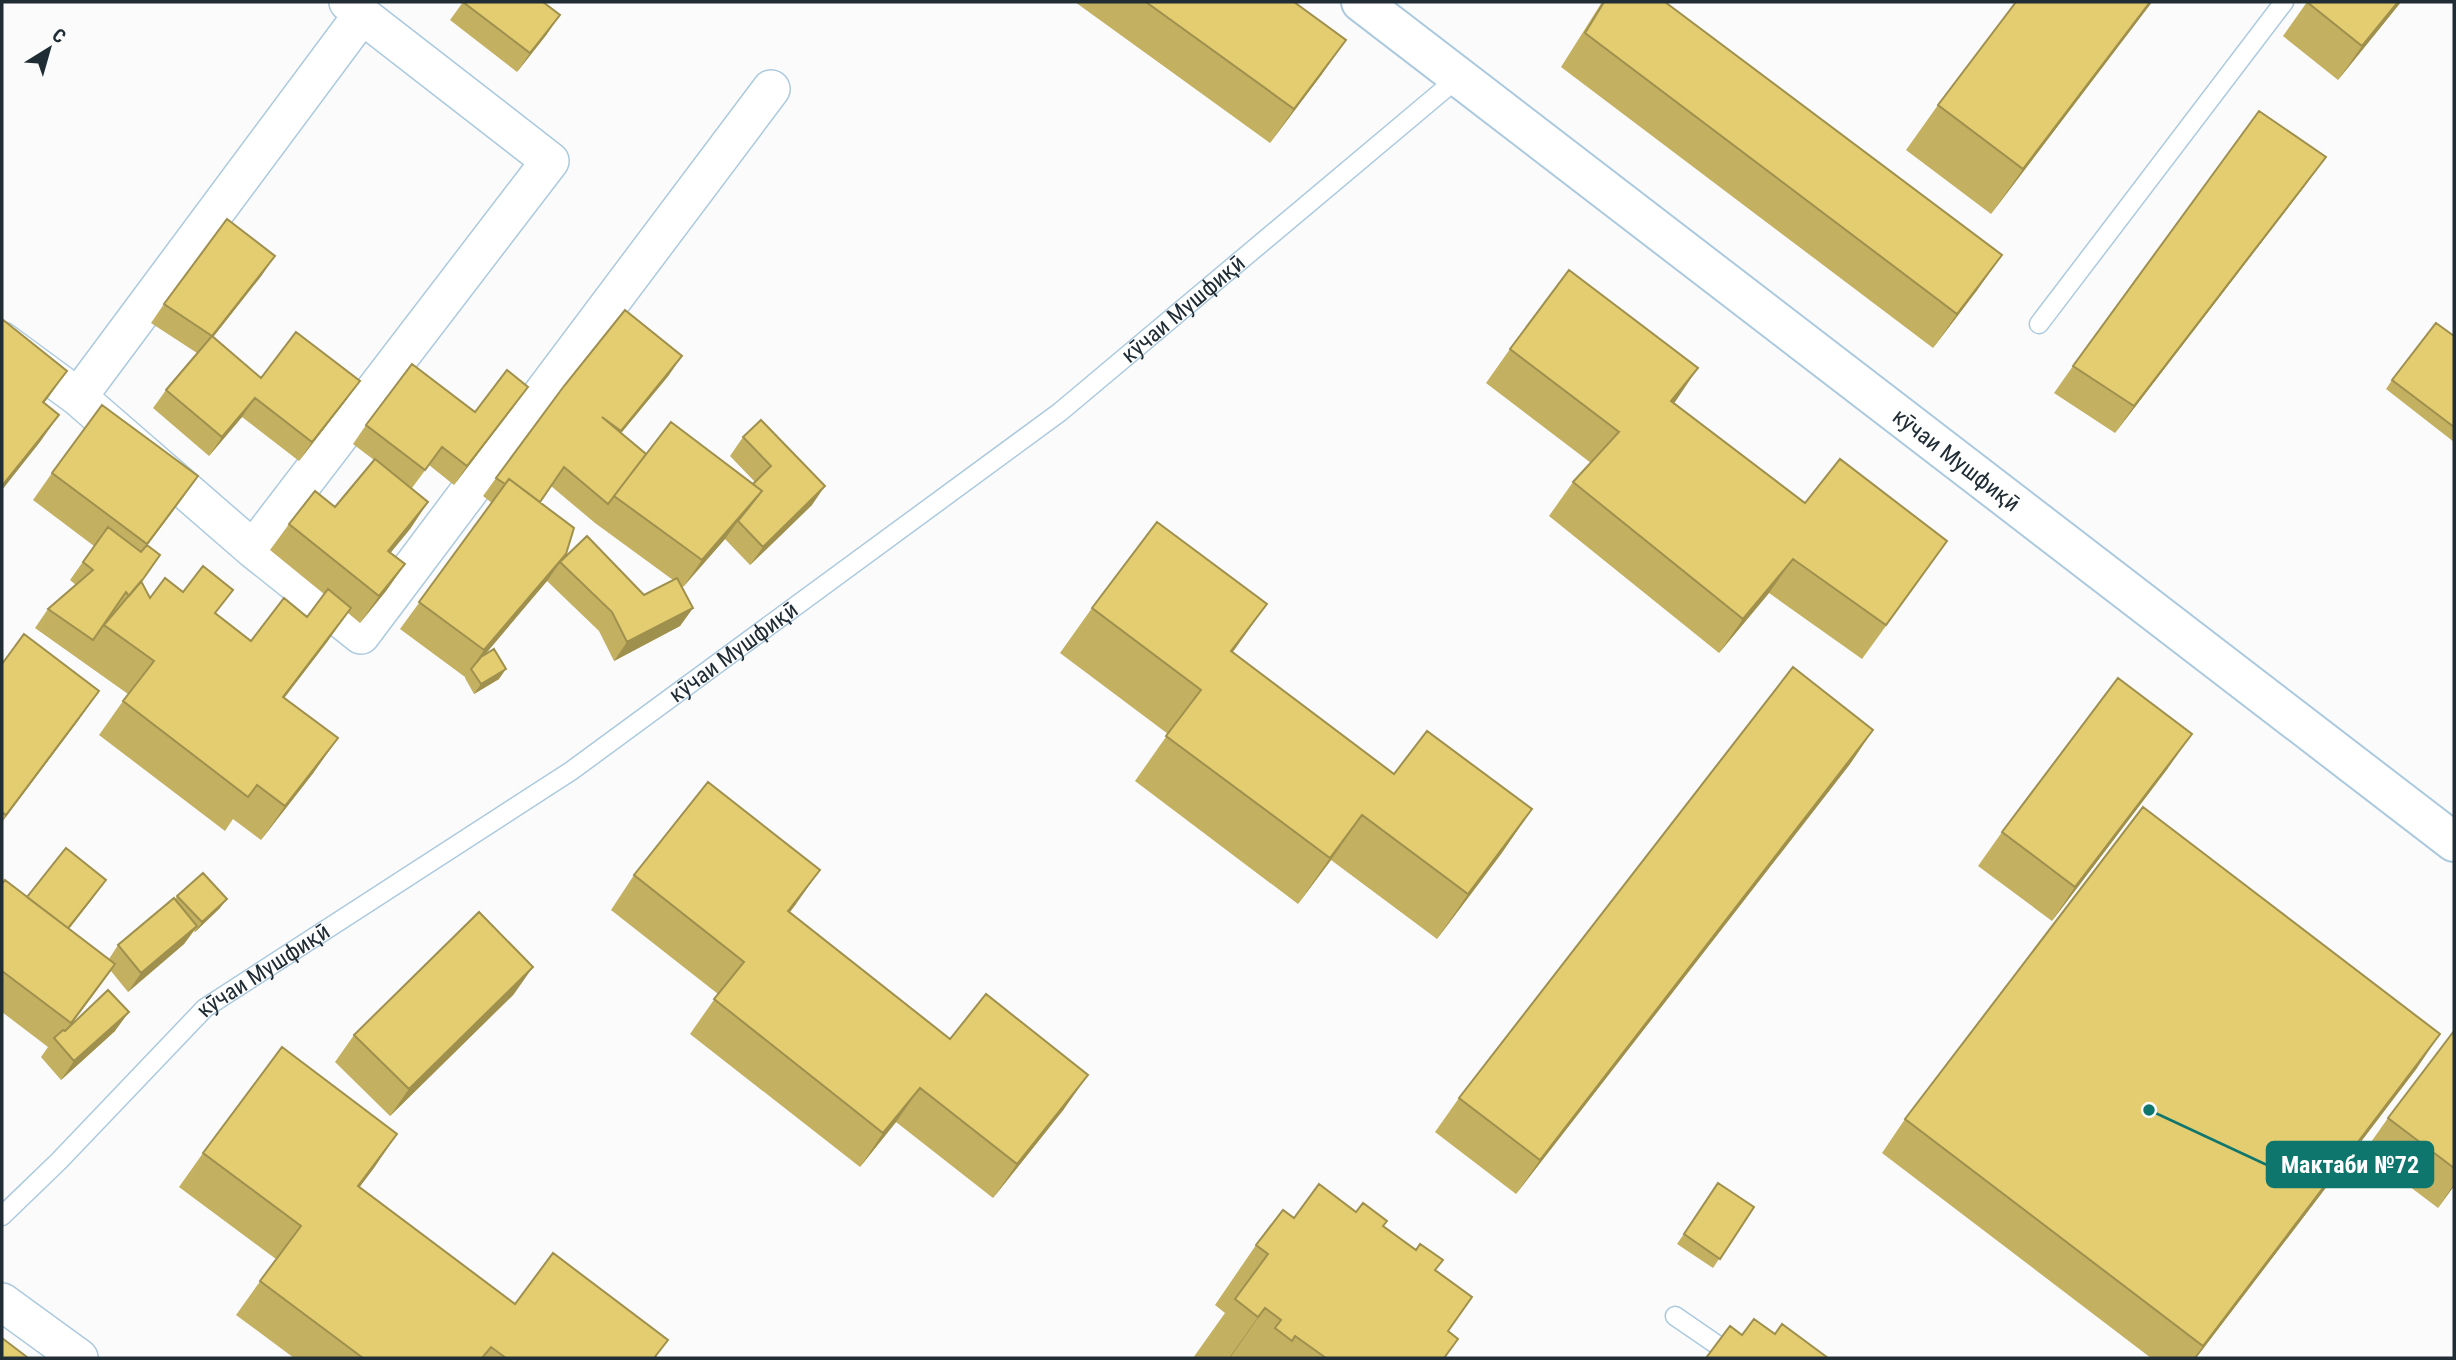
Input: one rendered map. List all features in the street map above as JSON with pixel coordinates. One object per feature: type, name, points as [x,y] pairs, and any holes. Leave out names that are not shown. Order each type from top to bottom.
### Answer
[{"type":"street","name":"кӯчаи Мушфиқӣ","points":[[1361,2],[2454,842]]},
{"type":"street","points":[[78,397],[355,8],[550,161],[253,549]]},
{"type":"street","points":[[2,341],[78,397],[253,549],[361,635],[771,89]]},
{"type":"street","points":[[2,1303],[79,1358]]},
{"type":"lane","points":[[2039,324],[2284,2]]},
{"type":"lane","name":"кӯчаи Мушфиқӣ","points":[[2,1216],[59,1161],[205,1008],[571,771],[1060,412],[1459,77]]},
{"type":"lane","points":[[1675,1316],[1736,1358]]},
{"type":"building","points":[[463,2],[543,2],[560,15],[530,53]]},
{"type":"building","points":[[1146,2],[1294,2],[1346,40],[1294,109]]},
{"type":"building","points":[[1604,2],[1665,2],[2002,255],[1957,314],[1585,33]]},
{"type":"building","points":[[2016,2],[2150,2],[2023,169],[1938,105]]},
{"type":"building","points":[[2307,2],[2398,2],[2362,46]]},
{"type":"building","points":[[2259,111],[2326,157],[2134,406],[2073,366]]},
{"type":"building","points":[[227,219],[275,256],[212,336],[164,304]]},
{"type":"building","points":[[1569,270],[1698,368],[1671,401],[1805,503],[1840,459],[1947,541],[1886,625],[1793,559],[1743,619],[1573,482],[1619,432],[1510,349]]},
{"type":"building","points":[[625,310],[682,356],[621,431],[602,417],[646,454],[608,504],[564,467],[540,502],[509,479],[505,484],[496,478],[564,386]]},
{"type":"building","points":[[2,319],[67,371],[43,402],[59,415],[2,486]]},
{"type":"building","points":[[2436,323],[2454,336],[2454,427],[2392,380]]},
{"type":"building","points":[[296,332],[360,381],[312,442],[255,398],[222,437],[166,390],[212,336],[261,378]]},
{"type":"building","points":[[412,364],[475,412],[507,370],[528,387],[467,466],[442,447],[425,470],[366,425]]},
{"type":"building","points":[[102,405],[198,476],[147,544],[52,473]]},
{"type":"building","points":[[761,420],[825,486],[763,547],[738,521],[762,491],[753,484],[771,466],[743,437]]},
{"type":"building","points":[[671,422],[762,491],[702,560],[614,496]]},
{"type":"building","points":[[375,459],[428,502],[388,551],[405,564],[379,596],[289,524],[315,491],[335,507]]},
{"type":"building","points":[[509,479],[574,528],[566,554],[484,650],[419,602]]},
{"type":"building","points":[[1157,522],[1267,604],[1231,651],[1394,774],[1427,731],[1532,809],[1468,894],[1362,815],[1330,858],[1166,736],[1201,690],[1092,608]]},
{"type":"building","points":[[108,527],[141,552],[147,545],[160,555],[129,596],[126,592],[93,640],[48,609],[93,570],[83,562]]},
{"type":"building","points":[[587,536],[644,595],[677,578],[693,608],[627,642],[612,612],[560,562]]},
{"type":"building","points":[[203,566],[233,590],[215,613],[251,641],[284,598],[307,617],[328,589],[351,608],[283,697],[338,738],[285,806],[257,785],[248,797],[123,701],[154,661],[104,625],[141,581],[150,598],[165,578],[183,592]]},
{"type":"building","points":[[24,634],[99,691],[6,815],[2,812],[2,664]]},
{"type":"building","points":[[494,649],[506,669],[481,684],[471,669],[481,657]]},
{"type":"building","points":[[1793,667],[1873,730],[1540,1160],[1459,1098]]},
{"type":"building","points":[[2118,678],[2192,734],[2075,887],[2002,832]]},
{"type":"building","points":[[708,782],[820,870],[788,911],[950,1039],[986,994],[1088,1075],[1017,1164],[920,1088],[883,1133],[714,999],[744,962],[634,875]]},
{"type":"building","points":[[2143,807],[2440,1034],[2203,1346],[1905,1119]]},
{"type":"building","points":[[66,848],[106,880],[68,928],[27,897]]},
{"type":"building","points":[[203,873],[227,899],[202,922],[177,896]]},
{"type":"building","points":[[5,880],[115,964],[71,1023],[2,971],[2,884]]},
{"type":"building","points":[[174,898],[197,926],[141,973],[118,945]]},
{"type":"building","points":[[479,912],[533,967],[409,1089],[354,1035]]},
{"type":"building","points":[[108,990],[129,1012],[74,1061],[54,1038]]},
{"type":"building","points":[[2454,1031],[2454,1168],[2388,1118]]},
{"type":"building","points":[[282,1047],[397,1134],[358,1186],[515,1304],[553,1253],[668,1340],[654,1358],[506,1358],[491,1347],[482,1358],[363,1358],[260,1281],[301,1226],[203,1153]]},
{"type":"building","points":[[1718,1183],[1754,1207],[1720,1259],[1684,1234]]},
{"type":"building","points":[[1319,1184],[1356,1212],[1363,1203],[1387,1221],[1383,1226],[1416,1250],[1420,1244],[1443,1260],[1435,1270],[1472,1297],[1448,1331],[1458,1339],[1444,1358],[1326,1358],[1295,1336],[1292,1341],[1275,1328],[1281,1320],[1265,1308],[1258,1317],[1235,1299],[1268,1254],[1256,1245],[1283,1210],[1294,1218]]},
{"type":"building","points":[[1754,1319],[1775,1334],[1782,1324],[1828,1358],[1706,1358],[1730,1326],[1742,1335]]},
{"type":"building","points":[[2,1338],[27,1357],[2,1358]]},
{"type":"place","name":"Мактаби №72","points":[[2149,1110]]}]
